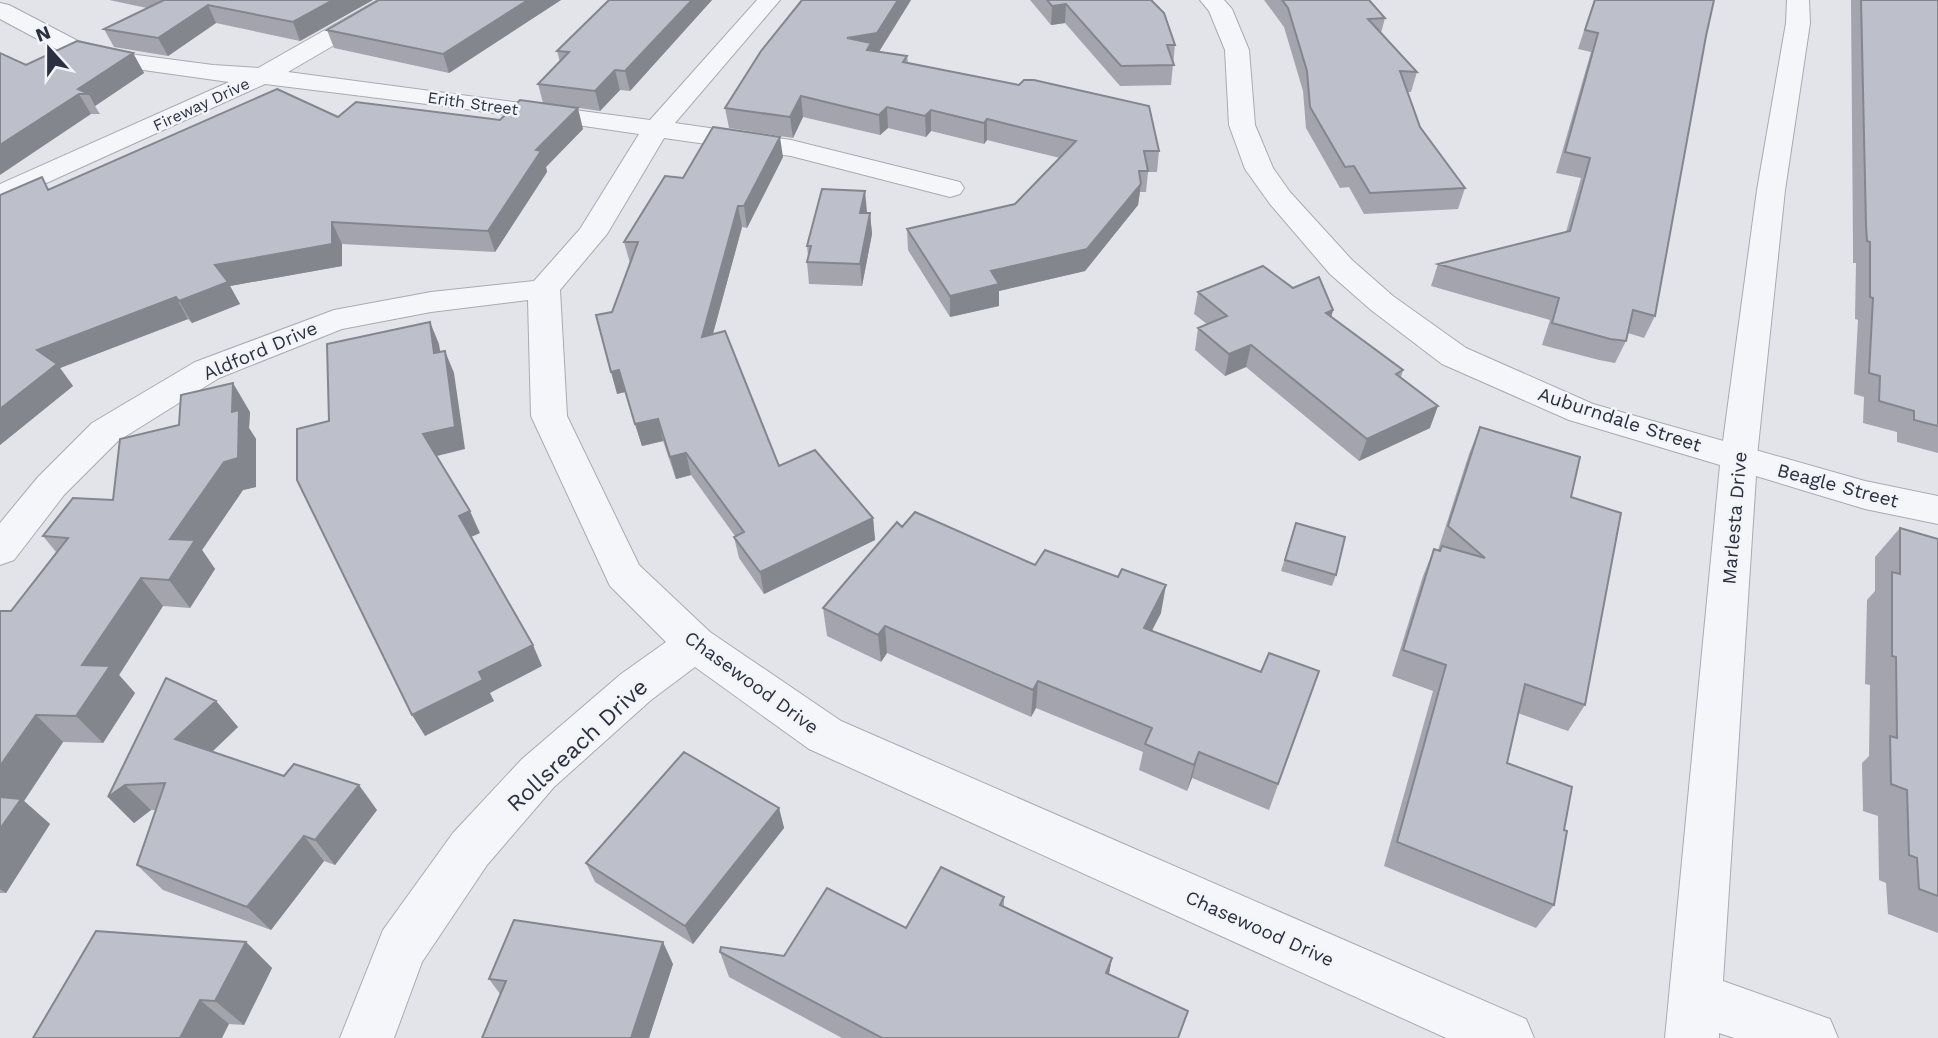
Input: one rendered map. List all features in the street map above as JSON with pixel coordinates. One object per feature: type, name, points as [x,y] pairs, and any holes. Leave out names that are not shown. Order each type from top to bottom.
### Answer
[{"type":"street","points":[[0,10],[25,0]]},
{"type":"street","name":"Fireway Drive","points":[[0,195],[262,76],[396,0]]},
{"type":"street","points":[[544,289],[592,234],[655,130],[769,0]]},
{"type":"street","name":"Auburndale Street","points":[[1211,0],[1220,9],[1237,50],[1242,125],[1259,169],[1280,198],[1341,267],[1382,303],[1454,356],[1515,385],[1581,412],[1739,457]]},
{"type":"street","name":"Marlesta Drive","points":[[1694,1018],[1739,457],[1771,190],[1798,23],[1798,0]]},
{"type":"street","name":"Erith Street","points":[[0,10],[69,46],[129,61],[459,100],[791,148],[950,188]]},
{"type":"street","name":"Aldford Drive","points":[[0,550],[51,486],[105,432],[207,370],[334,320],[430,302],[544,289]]},
{"type":"street","name":"Chasewood Drive","points":[[544,289],[550,416],[624,575],[695,644],[825,735],[1507,1038]]},
{"type":"street","name":"Beagle Street","points":[[1739,457],[1865,495],[1938,510]]},
{"type":"street","name":"Rollsreach Drive","points":[[367,1038],[401,948],[470,849],[538,773],[636,687],[695,644]]},
{"type":"street","points":[[1694,1018],[1811,1038]]},
{"type":"building","points":[[164,0],[333,0],[293,22],[208,5],[158,38],[104,29]]},
{"type":"building","points":[[379,0],[528,0],[443,54],[327,30]]},
{"type":"building","points":[[609,0],[692,0],[625,71],[615,70],[595,91],[538,84],[569,52],[557,51]]},
{"type":"building","points":[[802,0],[898,0],[877,33],[847,38],[871,43],[867,50],[907,56],[903,62],[1019,85],[1024,80],[1034,80],[1149,106],[1159,151],[1144,151],[1148,171],[1139,171],[1141,184],[1087,249],[991,271],[999,284],[950,296],[907,229],[1015,204],[1076,141],[987,119],[984,123],[931,110],[925,116],[887,107],[879,115],[801,96],[790,117],[725,108],[761,51]]},
{"type":"building","points":[[1047,0],[1151,0],[1164,13],[1175,45],[1167,45],[1174,65],[1121,66],[1066,4],[1052,6]]},
{"type":"building","points":[[1282,0],[1369,0],[1385,18],[1368,19],[1417,72],[1400,71],[1420,127],[1465,188],[1370,193],[1354,166],[1345,167],[1310,107],[1307,71],[1288,8]]},
{"type":"building","points":[[1595,0],[1714,0],[1655,316],[1633,310],[1626,341],[1552,323],[1559,298],[1438,264],[1570,231],[1590,158],[1565,152],[1598,33],[1585,30]]},
{"type":"building","points":[[1861,0],[1938,0],[1938,426],[1914,420],[1914,411],[1879,401],[1880,376],[1869,373],[1873,298],[1870,297],[1870,242],[1867,241],[1866,225]]},
{"type":"building","points":[[77,41],[133,53],[78,89],[89,94],[79,94],[0,145],[0,53],[26,65]]},
{"type":"building","points":[[277,89],[338,117],[356,102],[500,120],[520,100],[578,108],[536,150],[541,151],[488,231],[332,222],[332,244],[215,265],[228,282],[179,301],[176,297],[37,350],[57,364],[0,409],[0,195],[42,177],[48,190]]},
{"type":"building","points":[[713,127],[780,137],[744,206],[738,206],[702,337],[725,331],[779,466],[815,450],[873,518],[760,572],[734,537],[744,532],[686,453],[670,457],[658,419],[635,424],[619,370],[611,372],[596,315],[612,312],[638,242],[624,242],[665,176],[683,178]]},
{"type":"building","points":[[822,189],[865,191],[860,213],[870,213],[860,264],[807,262],[811,246],[807,246]]},
{"type":"building","points":[[1263,266],[1293,288],[1319,277],[1333,310],[1326,313],[1403,370],[1396,374],[1438,406],[1367,439],[1251,345],[1229,354],[1198,328],[1227,316],[1198,292]]},
{"type":"building","points":[[430,322],[434,353],[445,351],[455,427],[423,434],[470,511],[459,516],[533,645],[479,672],[483,680],[412,715],[297,480],[297,429],[329,421],[327,344]]},
{"type":"building","points":[[233,383],[232,412],[239,410],[238,458],[224,462],[170,539],[195,540],[169,580],[141,578],[82,665],[110,666],[76,716],[36,715],[0,766],[0,611],[11,611],[68,538],[43,536],[73,498],[113,500],[120,439],[179,425],[181,395]]},
{"type":"building","points":[[1480,427],[1580,457],[1571,497],[1621,513],[1585,705],[1525,684],[1507,763],[1572,787],[1554,905],[1397,842],[1446,665],[1403,650],[1434,549],[1440,551],[1442,546],[1485,558],[1448,526]]},
{"type":"building","points":[[915,512],[1035,565],[1045,550],[1118,577],[1122,569],[1166,585],[1144,628],[1261,672],[1269,653],[1319,671],[1278,784],[1199,752],[1194,765],[1145,744],[1152,728],[1038,681],[1033,690],[885,626],[878,635],[823,608],[897,522],[902,527]]},
{"type":"building","points":[[1296,523],[1345,537],[1336,575],[1285,560]]},
{"type":"building","points":[[1900,528],[1938,539],[1938,896],[1919,889],[1917,858],[1909,855],[1907,790],[1891,784],[1890,736],[1897,738],[1896,657],[1892,656],[1892,572],[1900,574]]},
{"type":"building","points":[[166,678],[216,701],[175,739],[284,776],[294,764],[359,785],[315,840],[304,836],[247,907],[137,865],[165,783],[125,785],[108,797]]},
{"type":"building","points":[[684,752],[779,808],[685,926],[586,863]]},
{"type":"building","points":[[0,797],[21,799],[0,829]]},
{"type":"building","points":[[941,867],[1004,897],[1000,905],[1112,958],[1106,973],[1188,1011],[1178,1038],[882,1038],[720,952],[721,947],[784,956],[827,888],[906,928]]},
{"type":"building","points":[[514,920],[663,942],[631,1038],[482,1038],[506,981],[489,979]]},
{"type":"building","points":[[96,931],[246,942],[215,1001],[200,1000],[180,1038],[33,1038]]}]
